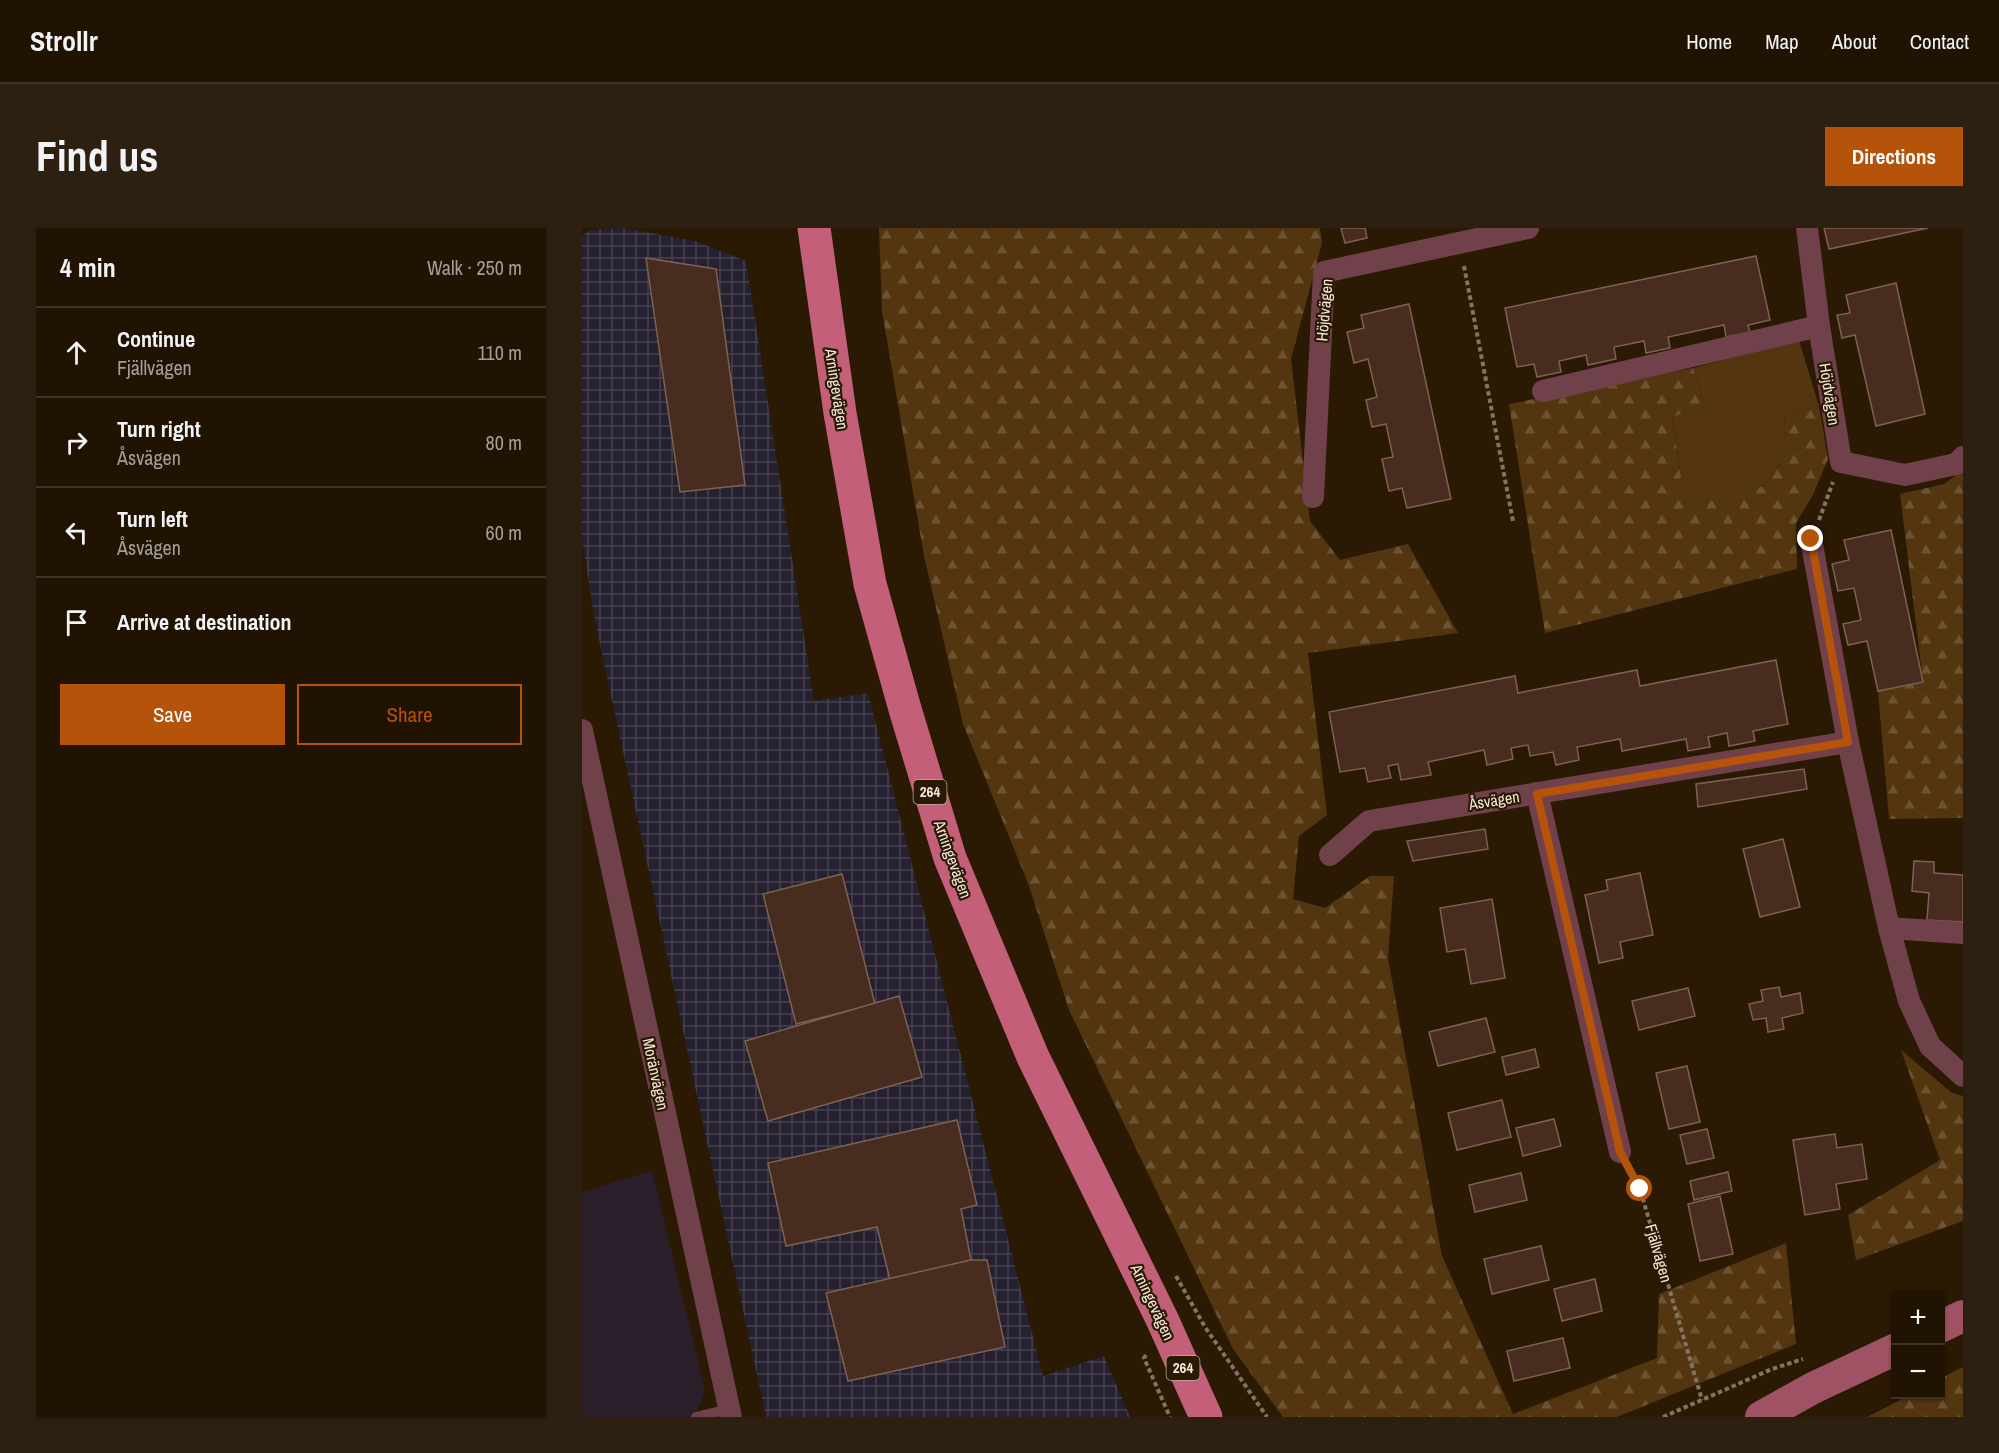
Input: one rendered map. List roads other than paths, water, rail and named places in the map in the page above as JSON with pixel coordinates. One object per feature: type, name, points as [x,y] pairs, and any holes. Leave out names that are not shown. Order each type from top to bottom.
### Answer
[{"type":"main road","name":"Arningevägen","points":[[814,228],[840,413],[870,584],[950,858],[1033,1057],[1161,1319],[1206,1417]]},
{"type":"main road","points":[[1945,1325],[1963,1317]]},
{"type":"main road","points":[[1945,1343],[1963,1334]]},
{"type":"main road","points":[[1761,1417],[1813,1388],[1891,1351]]},
{"type":"main road","points":[[1790,1417],[1891,1368]]},
{"type":"street","name":"Höjdvägen","points":[[1313,497],[1324,272],[1469,237],[1528,228]]},
{"type":"street","name":"Höjdvägen","points":[[1807,228],[1819,326],[1841,462],[1905,475],[1956,464],[1963,457]]},
{"type":"street","points":[[1543,392],[1819,326]]},
{"type":"street","points":[[1811,539],[1848,742],[1889,928],[1909,1001],[1930,1046],[1963,1076]]},
{"type":"street","name":"Moränvägen","points":[[582,730],[730,1413]]},
{"type":"street","name":"Åsvägen","points":[[1330,855],[1369,821],[1848,742]]},
{"type":"street","points":[[1537,794],[1620,1152]]},
{"type":"street","points":[[1889,928],[1963,933]]},
{"type":"lane","points":[[696,1417],[730,1413]]}]
